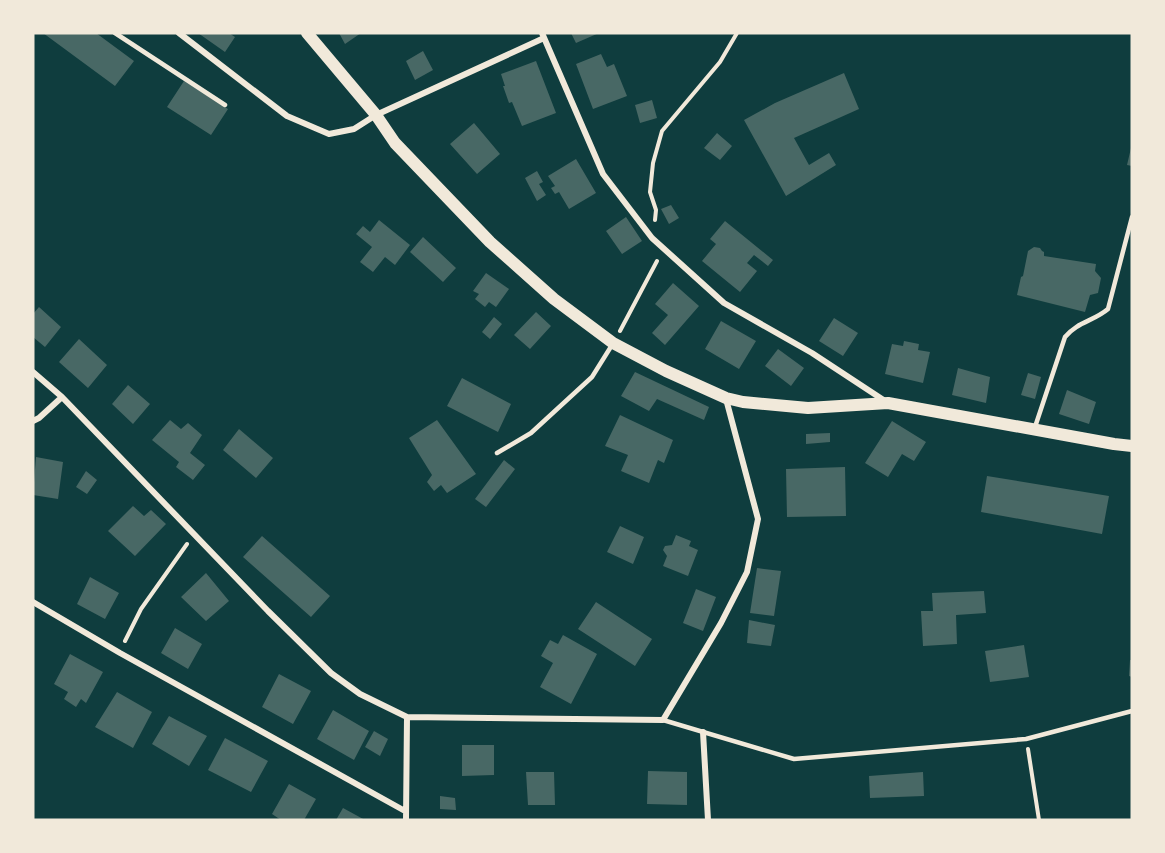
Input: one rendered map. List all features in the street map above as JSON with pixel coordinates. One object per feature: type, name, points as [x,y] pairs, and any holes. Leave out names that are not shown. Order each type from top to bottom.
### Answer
[{"type":"main road","points":[[308,33],[395,143],[490,242],[554,299],[613,343],[666,371],[726,398],[744,402],[808,408],[888,403],[1132,446]]},
{"type":"street","points":[[179,33],[287,116],[329,134],[354,129],[375,115],[543,35],[603,174],[652,238],[724,303],[812,353],[888,403]]},
{"type":"street","points":[[33,372],[62,397],[268,611],[331,673],[360,694],[407,717],[663,720],[721,623],[747,572],[758,519],[726,398]]},
{"type":"street","points":[[33,421],[62,397]]},
{"type":"street","points":[[33,602],[405,812]]},
{"type":"street","points":[[405,820],[407,717]]},
{"type":"street","points":[[703,732],[708,820]]},
{"type":"lane","points":[[115,33],[225,105]]},
{"type":"lane","points":[[1034,429],[1065,337],[1073,327],[1099,317],[1108,309],[1132,217]]},
{"type":"lane","points":[[497,453],[531,433],[592,377],[613,343]]},
{"type":"lane","points":[[663,720],[794,759],[1026,739],[1132,711]]},
{"type":"path","points":[[652,238],[656,210],[650,192],[652,163],[662,130],[720,62],[737,33]]},
{"type":"path","points":[[613,343],[663,249]]},
{"type":"path","points":[[120,653],[141,609],[194,534]]},
{"type":"path","points":[[1026,739],[1039,820]]},
{"type":"building","points":[[43,33],[96,33],[134,61],[115,86]]},
{"type":"building","points":[[198,33],[229,33],[235,37],[225,52]]},
{"type":"building","points":[[339,33],[361,33],[345,44]]},
{"type":"building","points":[[571,33],[599,33],[576,43]]},
{"type":"building","points":[[423,51],[433,70],[415,80],[406,61]]},
{"type":"building","points":[[601,54],[607,67],[614,64],[627,96],[593,109],[576,64]]},
{"type":"building","points":[[536,61],[556,113],[522,126],[512,102],[509,103],[501,74]]},
{"type":"building","points":[[844,73],[859,109],[794,138],[809,165],[829,153],[836,165],[786,196],[744,120],[775,103]]},
{"type":"building","points":[[184,81],[228,109],[211,135],[167,107]]},
{"type":"building","points":[[652,100],[657,118],[640,123],[635,105]]},
{"type":"building","points":[[474,123],[500,154],[477,174],[450,144]]},
{"type":"building","points":[[717,133],[732,146],[720,160],[704,148]]},
{"type":"building","points":[[1132,149],[1132,166],[1127,165]]},
{"type":"building","points":[[576,159],[596,193],[569,209],[559,192],[555,194],[551,188],[555,186],[548,176]]},
{"type":"building","points":[[537,171],[543,182],[539,184],[546,195],[537,201],[525,178]]},
{"type":"building","points":[[671,205],[679,218],[669,224],[661,209]]},
{"type":"building","points":[[626,217],[642,241],[622,254],[606,231]]},
{"type":"building","points":[[379,220],[410,245],[395,265],[385,257],[373,272],[360,262],[372,247],[356,234],[363,226],[370,232]]},
{"type":"building","points":[[725,221],[773,260],[768,266],[754,255],[747,263],[757,271],[740,292],[702,261],[716,244],[710,239]]},
{"type":"building","points":[[423,237],[456,268],[443,282],[410,252]]},
{"type":"building","points":[[1034,247],[1040,248],[1044,256],[1096,264],[1095,271],[1101,278],[1098,293],[1090,295],[1085,312],[1017,295],[1028,251]]},
{"type":"building","points":[[486,273],[509,289],[496,307],[489,302],[485,307],[475,299],[479,294],[473,291]]},
{"type":"building","points":[[673,283],[699,306],[665,345],[652,333],[668,315],[655,304]]},
{"type":"building","points":[[39,307],[61,327],[45,347],[33,337],[33,314]]},
{"type":"building","points":[[536,312],[551,326],[530,349],[514,335]]},
{"type":"building","points":[[494,317],[502,324],[490,339],[482,332]]},
{"type":"building","points":[[834,318],[858,333],[843,356],[819,341]]},
{"type":"building","points":[[721,321],[756,341],[739,369],[705,349]]},
{"type":"building","points":[[79,339],[107,365],[88,388],[59,362]]},
{"type":"building","points":[[904,341],[919,344],[918,350],[930,352],[923,383],[885,374],[892,344],[903,346]]},
{"type":"building","points":[[778,349],[804,368],[791,386],[765,366]]},
{"type":"building","points":[[958,368],[990,377],[986,403],[952,395]]},
{"type":"building","points":[[635,372],[709,407],[704,420],[657,399],[649,411],[621,396]]},
{"type":"building","points":[[1028,373],[1041,377],[1035,399],[1021,395]]},
{"type":"building","points":[[462,378],[511,404],[498,432],[447,406]]},
{"type":"building","points":[[128,385],[150,404],[133,424],[112,404]]},
{"type":"building","points":[[1067,390],[1096,402],[1089,424],[1059,414]]},
{"type":"building","points":[[620,415],[673,440],[664,463],[658,460],[649,483],[621,471],[628,455],[605,446]]},
{"type":"building","points":[[170,420],[181,429],[188,423],[202,435],[190,453],[205,465],[193,480],[176,467],[179,462],[152,440]]},
{"type":"building","points":[[437,420],[476,474],[447,493],[441,485],[434,491],[427,482],[432,475],[409,438]]},
{"type":"building","points":[[892,421],[926,442],[914,461],[902,454],[888,477],[865,463]]},
{"type":"building","points":[[239,429],[273,458],[256,478],[223,450]]},
{"type":"building","points":[[830,433],[830,442],[806,444],[806,434]]},
{"type":"building","points":[[36,457],[63,462],[58,499],[33,495]]},
{"type":"building","points":[[504,460],[515,469],[486,507],[475,499]]},
{"type":"building","points":[[845,467],[846,516],[787,517],[786,469]]},
{"type":"building","points":[[86,471],[97,480],[87,494],[76,487]]},
{"type":"building","points":[[987,476],[1109,496],[1102,534],[981,512]]},
{"type":"building","points":[[133,506],[144,516],[151,510],[166,524],[135,556],[108,531]]},
{"type":"building","points":[[620,526],[644,537],[633,564],[607,552]]},
{"type":"building","points":[[676,535],[691,541],[689,546],[698,550],[688,576],[663,566],[667,556],[663,550],[665,546],[672,545]]},
{"type":"building","points":[[262,536],[330,596],[311,617],[243,557]]},
{"type":"building","points":[[757,568],[781,571],[774,616],[750,613]]},
{"type":"building","points":[[206,573],[229,601],[206,621],[181,597]]},
{"type":"building","points":[[90,577],[119,593],[105,619],[77,604]]},
{"type":"building","points":[[696,589],[716,597],[703,631],[683,623]]},
{"type":"building","points":[[984,591],[986,613],[956,615],[957,644],[923,646],[921,611],[933,611],[932,593]]},
{"type":"building","points":[[596,602],[652,639],[635,666],[578,629]]},
{"type":"building","points":[[749,620],[775,625],[771,646],[747,643]]},
{"type":"building","points":[[175,628],[202,644],[188,669],[161,653]]},
{"type":"building","points":[[563,635],[597,654],[571,704],[540,687],[553,663],[541,656],[550,640],[558,644]]},
{"type":"building","points":[[1024,645],[1029,677],[990,682],[985,651]]},
{"type":"building","points":[[70,654],[103,672],[86,703],[81,699],[76,707],[64,699],[68,692],[54,684]]},
{"type":"building","points":[[1130,660],[1132,660],[1132,677],[1129,676]]},
{"type":"building","points":[[279,674],[311,691],[293,724],[262,707]]},
{"type":"building","points":[[117,692],[152,712],[133,748],[95,727]]},
{"type":"building","points":[[333,710],[369,731],[354,760],[317,739]]},
{"type":"building","points":[[169,716],[207,736],[189,766],[152,744]]},
{"type":"building","points":[[374,731],[388,739],[380,756],[365,747]]},
{"type":"building","points":[[225,738],[268,761],[251,792],[208,770]]},
{"type":"building","points":[[462,745],[494,745],[494,775],[462,776]]},
{"type":"building","points":[[648,771],[687,772],[687,805],[647,804]]},
{"type":"building","points":[[526,772],[554,772],[555,805],[528,805]]},
{"type":"building","points":[[923,772],[924,796],[870,798],[869,776]]},
{"type":"building","points":[[289,784],[316,799],[304,820],[281,820],[272,814]]},
{"type":"building","points":[[440,796],[455,798],[456,810],[440,809]]},
{"type":"building","points":[[343,808],[365,820],[336,820]]}]
